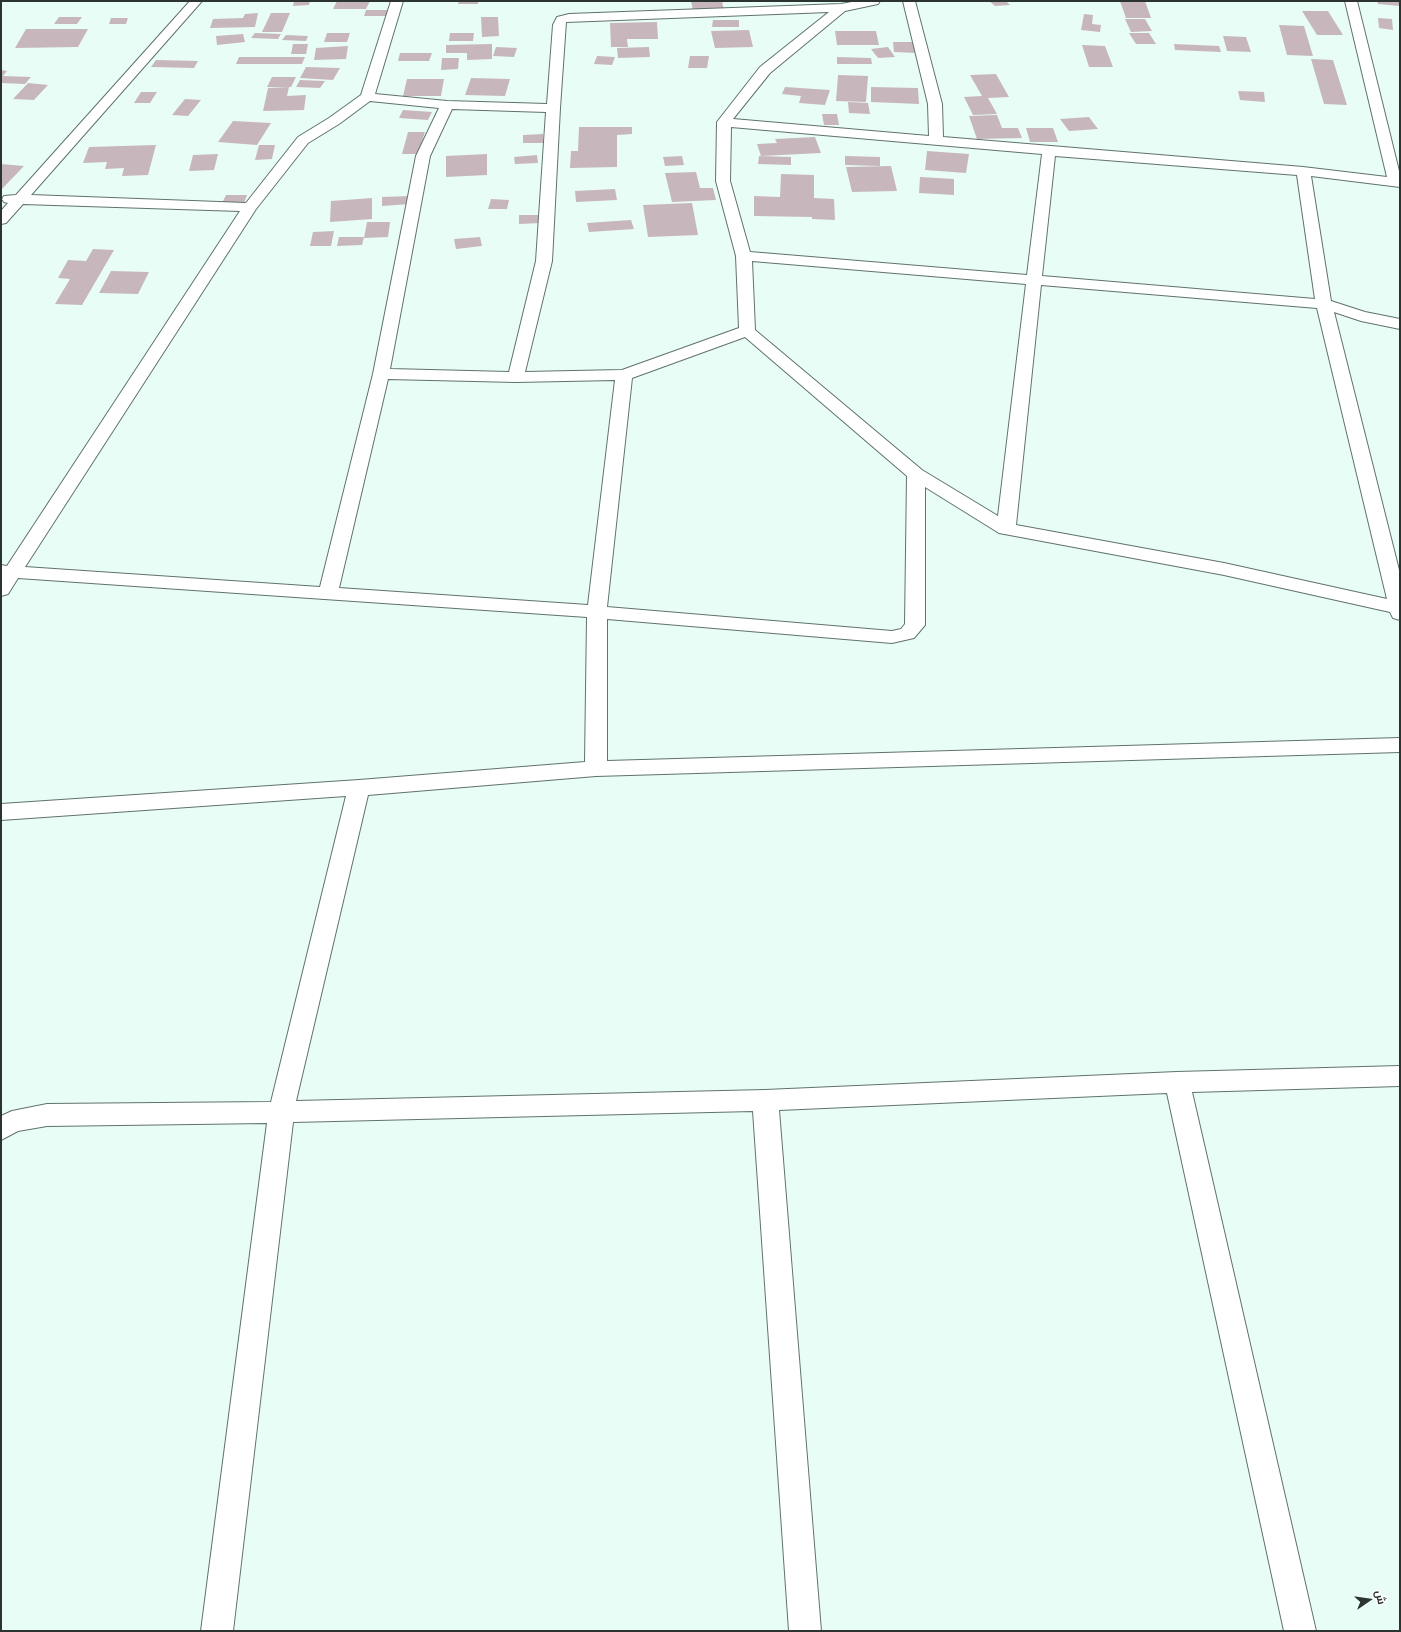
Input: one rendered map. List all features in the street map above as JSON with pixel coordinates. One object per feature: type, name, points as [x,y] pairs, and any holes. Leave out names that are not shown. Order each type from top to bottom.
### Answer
[{"type":"street","points":[[1,220],[196,1]]},
{"type":"street","points":[[1,590],[7,571],[250,207],[303,140],[334,121],[367,97],[397,1]]},
{"type":"street","points":[[516,377],[544,261],[553,108],[559,25],[561,20],[569,18],[841,8],[874,1]]},
{"type":"street","points":[[909,1],[935,104],[936,140]]},
{"type":"street","points":[[724,122],[1303,171],[1398,183],[1351,1]]},
{"type":"street","points":[[841,8],[765,70],[724,122],[723,181],[744,256],[747,331],[916,474],[1006,529],[1224,570],[1400,610],[1324,304],[1303,171]]},
{"type":"street","points":[[367,97],[447,105],[553,108]]},
{"type":"street","points":[[328,593],[381,374],[423,156],[447,105]]},
{"type":"street","points":[[1006,529],[1036,279],[1049,150]]},
{"type":"street","points":[[1,199],[250,207]]},
{"type":"street","points":[[744,256],[1324,304],[1361,316],[1400,324]]},
{"type":"street","points":[[381,374],[516,377],[624,375],[747,331]]},
{"type":"street","points":[[596,769],[597,612],[624,375]]},
{"type":"street","points":[[7,571],[597,612],[892,637],[908,634],[915,625],[916,474]]},
{"type":"street","points":[[1,812],[359,788],[596,769],[1400,745]]},
{"type":"street","points":[[217,1631],[281,1112],[359,788]]},
{"type":"street","points":[[1,1129],[12,1122],[47,1115],[281,1112],[765,1100],[1177,1082],[1400,1076]]},
{"type":"street","points":[[1177,1082],[1300,1631]]},
{"type":"street","points":[[765,1100],[805,1631]]},
{"type":"building","points":[[294,1],[310,1],[309,5],[293,6]]},
{"type":"building","points":[[337,1],[370,1],[366,9],[333,9]]},
{"type":"building","points":[[459,1],[478,1],[478,4],[458,4]]},
{"type":"building","points":[[691,1],[722,1],[724,11],[693,11]]},
{"type":"building","points":[[989,1],[1006,1],[1010,5],[995,6]]},
{"type":"building","points":[[1120,1],[1145,1],[1151,18],[1126,18]]},
{"type":"building","points":[[1377,1],[1400,1],[1400,6],[1378,4]]},
{"type":"building","points":[[366,10],[391,10],[388,16],[364,16]]},
{"type":"building","points":[[1302,11],[1328,11],[1343,35],[1317,35]]},
{"type":"building","points":[[258,13],[255,27],[210,28],[213,19],[243,18],[245,14]]},
{"type":"building","points":[[271,13],[290,13],[282,32],[262,32]]},
{"type":"building","points":[[1084,14],[1093,15],[1092,24],[1101,25],[1100,32],[1081,30]]},
{"type":"building","points":[[59,17],[82,17],[77,24],[54,24]]},
{"type":"building","points":[[481,17],[498,17],[499,36],[482,37]]},
{"type":"building","points":[[111,18],[128,18],[126,24],[109,24]]},
{"type":"building","points":[[1378,18],[1392,19],[1393,30],[1379,28]]},
{"type":"building","points":[[1125,19],[1145,19],[1152,31],[1131,32]]},
{"type":"building","points":[[713,20],[739,20],[739,27],[712,27]]},
{"type":"building","points":[[657,22],[658,39],[627,39],[628,47],[611,47],[610,23]]},
{"type":"building","points":[[1279,25],[1304,26],[1313,56],[1287,55]]},
{"type":"building","points":[[26,29],[88,29],[78,47],[15,48]]},
{"type":"building","points":[[749,30],[753,47],[715,48],[711,31]]},
{"type":"building","points":[[835,31],[876,31],[879,45],[837,45]]},
{"type":"building","points":[[255,33],[281,34],[278,39],[251,38]]},
{"type":"building","points":[[327,33],[350,33],[347,42],[324,42]]},
{"type":"building","points":[[450,33],[474,33],[473,41],[449,41]]},
{"type":"building","points":[[1129,33],[1149,33],[1156,44],[1136,44]]},
{"type":"building","points":[[243,34],[245,42],[217,45],[216,36]]},
{"type":"building","points":[[286,35],[308,36],[306,41],[282,40]]},
{"type":"building","points":[[1223,36],[1246,37],[1251,52],[1227,51]]},
{"type":"building","points":[[893,42],[915,42],[917,53],[894,52]]},
{"type":"building","points":[[293,44],[308,44],[306,54],[291,54]]},
{"type":"building","points":[[492,44],[492,59],[467,60],[467,53],[446,53],[446,45]]},
{"type":"building","points":[[1174,44],[1219,46],[1221,52],[1175,50]]},
{"type":"building","points":[[1082,45],[1105,46],[1113,67],[1089,67]]},
{"type":"building","points":[[348,46],[346,59],[314,60],[316,48]]},
{"type":"building","points":[[496,47],[517,48],[514,57],[493,56]]},
{"type":"building","points":[[649,47],[650,57],[618,58],[617,48]]},
{"type":"building","points":[[888,47],[895,57],[878,58],[871,49]]},
{"type":"building","points":[[400,53],[432,53],[429,61],[398,61]]},
{"type":"building","points":[[597,56],[615,57],[612,65],[594,64]]},
{"type":"building","points":[[690,56],[709,56],[707,68],[688,68]]},
{"type":"building","points":[[239,57],[305,57],[302,64],[236,64]]},
{"type":"building","points":[[837,57],[871,58],[872,64],[837,64]]},
{"type":"building","points":[[442,58],[459,58],[458,69],[441,70]]},
{"type":"building","points":[[1311,59],[1333,60],[1347,105],[1324,104]]},
{"type":"building","points":[[156,60],[198,61],[194,68],[151,67]]},
{"type":"building","points":[[306,67],[340,68],[333,80],[300,78]]},
{"type":"building","points":[[1,70],[7,71],[3,76],[31,77],[25,84],[1,83]]},
{"type":"building","points":[[996,74],[1009,97],[988,98],[997,114],[973,115],[964,97],[982,96],[970,75]]},
{"type":"building","points":[[838,75],[868,76],[866,102],[836,101]]},
{"type":"building","points":[[272,77],[296,77],[291,87],[267,87]]},
{"type":"building","points":[[471,78],[510,79],[505,96],[465,95]]},
{"type":"building","points":[[407,79],[444,79],[441,96],[403,96]]},
{"type":"building","points":[[300,80],[325,81],[320,88],[296,87]]},
{"type":"building","points":[[28,83],[48,85],[34,100],[13,99]]},
{"type":"building","points":[[289,87],[287,96],[306,95],[304,110],[263,111],[268,88]]},
{"type":"building","points":[[785,87],[830,90],[825,105],[799,103],[801,96],[782,94]]},
{"type":"building","points":[[871,87],[918,88],[919,104],[871,102]]},
{"type":"building","points":[[1238,91],[1264,92],[1265,102],[1240,100]]},
{"type":"building","points":[[141,92],[157,92],[150,103],[134,103]]},
{"type":"building","points":[[185,99],[201,100],[188,116],[172,115]]},
{"type":"building","points":[[848,102],[868,103],[870,114],[849,113]]},
{"type":"building","points":[[403,110],[432,112],[428,120],[399,118]]},
{"type":"building","points":[[822,114],[837,114],[839,125],[824,125]]},
{"type":"building","points":[[997,115],[1002,128],[1018,128],[1022,138],[977,139],[969,116]]},
{"type":"building","points":[[1089,117],[1098,129],[1069,131],[1060,119]]},
{"type":"building","points":[[233,121],[271,123],[257,145],[218,142]]},
{"type":"building","points":[[579,127],[632,127],[632,134],[617,135],[617,167],[570,168],[571,151],[578,151]]},
{"type":"building","points":[[1026,128],[1053,128],[1058,142],[1030,142]]},
{"type":"building","points":[[408,132],[425,132],[418,154],[402,154]]},
{"type":"building","points":[[543,134],[543,143],[523,143],[523,135]]},
{"type":"building","points":[[815,137],[821,153],[761,156],[757,144],[777,143],[775,139]]},
{"type":"building","points":[[156,145],[148,175],[122,176],[124,168],[105,169],[107,162],[83,163],[89,147]]},
{"type":"building","points":[[259,145],[275,145],[272,159],[255,160]]},
{"type":"building","points":[[927,151],[969,154],[966,173],[925,170]]},
{"type":"building","points":[[218,154],[214,170],[189,171],[193,155]]},
{"type":"building","points":[[487,154],[487,175],[446,177],[446,156]]},
{"type":"building","points":[[537,155],[538,163],[515,164],[514,157]]},
{"type":"building","points":[[682,156],[684,165],[665,166],[663,157]]},
{"type":"building","points":[[759,156],[791,157],[791,165],[758,164]]},
{"type":"building","points":[[845,156],[880,157],[880,166],[845,165]]},
{"type":"building","points":[[1,164],[24,166],[1,190]]},
{"type":"building","points":[[891,166],[897,191],[852,192],[846,167]]},
{"type":"building","points":[[696,172],[700,188],[713,188],[716,200],[672,202],[665,173]]},
{"type":"building","points":[[781,174],[814,175],[814,198],[834,199],[835,220],[812,219],[812,217],[754,216],[754,196],[780,197]]},
{"type":"building","points":[[920,177],[954,179],[954,195],[919,193]]},
{"type":"building","points":[[615,189],[617,200],[576,202],[575,191]]},
{"type":"building","points":[[226,195],[247,195],[243,206],[221,205]]},
{"type":"building","points":[[410,196],[410,204],[382,206],[382,197]]},
{"type":"building","points":[[372,198],[372,219],[330,222],[331,201]]},
{"type":"building","points":[[491,199],[509,200],[507,209],[488,209]]},
{"type":"building","points":[[692,203],[698,235],[648,237],[643,205]]},
{"type":"building","points":[[519,215],[541,215],[541,223],[519,224]]},
{"type":"building","points":[[631,220],[634,229],[589,232],[587,223]]},
{"type":"building","points":[[367,222],[390,222],[388,237],[364,238]]},
{"type":"building","points":[[334,231],[331,246],[310,246],[313,232]]},
{"type":"building","points":[[339,237],[364,237],[362,245],[337,246]]},
{"type":"building","points":[[480,237],[482,246],[456,249],[454,239]]},
{"type":"building","points":[[93,249],[114,250],[82,305],[55,304],[70,279],[58,278],[68,260],[86,261]]},
{"type":"building","points":[[111,271],[149,272],[138,294],[99,293]]}]
